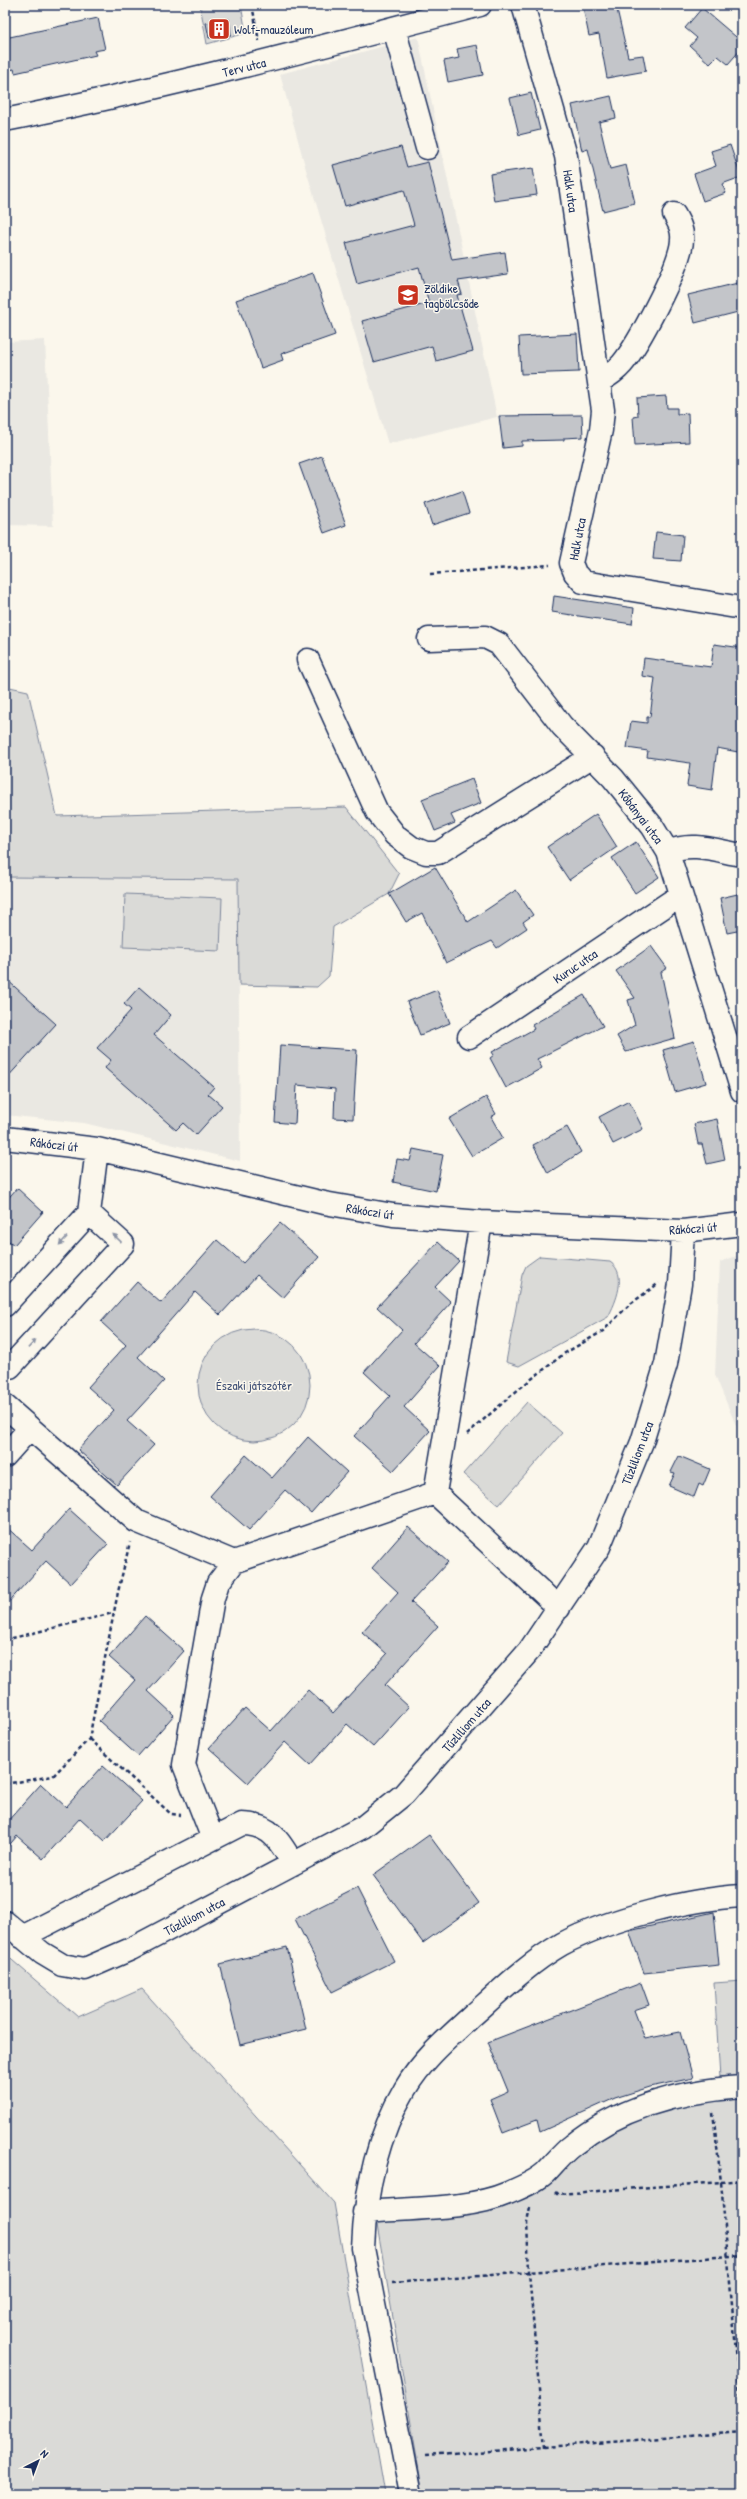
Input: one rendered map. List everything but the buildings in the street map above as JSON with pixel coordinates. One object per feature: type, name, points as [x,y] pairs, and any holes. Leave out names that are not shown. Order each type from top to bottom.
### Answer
[{"type":"street","name":"Terv utca","points":[[5,120],[112,98],[263,63],[480,5]]},
{"type":"street","name":"Halk utca","points":[[523,5],[566,156],[600,380],[602,430],[571,563],[575,573],[583,582],[742,608]]},
{"type":"street","points":[[394,28],[426,148]]},
{"type":"street","points":[[600,380],[612,375],[623,363],[663,294],[682,241],[682,229],[674,214]]},
{"type":"street","name":"Kőbányai utca","points":[[429,639],[485,637],[499,644],[562,726],[593,756],[652,826],[668,852],[742,1091]]},
{"type":"street","points":[[308,660],[377,812],[396,836],[426,853],[438,853],[593,756]]},
{"type":"street","points":[[668,852],[681,846],[693,846],[742,855]]},
{"type":"street","name":"Kuruc utca","points":[[469,1037],[681,895]]},
{"type":"street","name":"Rákóczi út","points":[[5,1138],[97,1149],[324,1203],[393,1215],[481,1222],[683,1231],[742,1224]]},
{"type":"street","points":[[5,1305],[89,1213],[97,1149]]},
{"type":"street","points":[[7,1368],[123,1244],[89,1213]]},
{"type":"street","points":[[435,1493],[481,1222]]},
{"type":"street","name":"Tűzliliom utca","points":[[5,1922],[22,1937],[62,1965],[85,1969],[131,1949],[363,1827],[404,1794],[529,1651],[599,1547],[642,1442],[666,1364],[675,1320],[681,1267],[683,1231]]},
{"type":"street","points":[[5,1406],[136,1521],[234,1562]]},
{"type":"street","points":[[5,1456],[30,1428]]},
{"type":"street","points":[[435,1493],[559,1608]]},
{"type":"street","points":[[213,1839],[184,1765],[213,1598],[218,1583],[234,1562],[435,1493]]},
{"type":"street","points":[[22,1937],[242,1824],[256,1824],[268,1831],[281,1844],[293,1864]]},
{"type":"street","points":[[412,2494],[363,2248],[364,2212],[372,2168],[386,2126],[405,2088],[427,2059],[507,1984],[562,1944],[596,1930],[687,1904],[742,1896]]},
{"type":"street","points":[[364,2212],[475,2203],[506,2194],[536,2179],[572,2145],[602,2126],[637,2109],[677,2095],[742,2087]]},
{"type":"path","points":[[252,5],[263,63]]},
{"type":"path","points":[[430,574],[571,563]]},
{"type":"path","points":[[445,1434],[466,1436],[531,1379],[565,1353],[602,1332],[629,1305],[681,1267]]},
{"type":"path","points":[[5,1784],[53,1776],[89,1739],[113,1613],[136,1521]]},
{"type":"path","points":[[5,1640],[113,1613]]},
{"type":"path","points":[[89,1739],[171,1814],[204,1819]]},
{"type":"path","points":[[711,2090],[742,2417]]},
{"type":"path","points":[[544,2448],[529,2272],[527,2222],[536,2179],[558,2194],[742,2180]]},
{"type":"path","points":[[370,2285],[742,2255]]},
{"type":"path","points":[[734,2344],[742,2343]]},
{"type":"path","points":[[404,2457],[544,2448],[742,2432]]},
{"type":"shaded area","name":"Zöldike tagbölcsőde","points":[[418,37],[497,417],[388,444],[307,173],[280,74]]},
{"type":"shaded area","points":[[45,340],[53,526],[5,525],[5,342]]},
{"type":"shaded area","points":[[5,877],[238,879],[240,1161],[84,1123],[5,1115]]},
{"type":"shaded area","points":[[742,1254],[742,1440],[715,1375],[720,1262]]},
{"type":"green space","points":[[200,5],[241,5],[246,33],[207,44]]},
{"type":"green space","points":[[5,686],[28,691],[57,816],[346,807],[399,874],[389,894],[333,927],[329,976],[317,987],[239,985],[238,879],[5,877]]},
{"type":"green space","points":[[125,894],[222,898],[220,951],[123,947]]},
{"type":"green space","points":[[540,1256],[610,1262],[615,1267],[618,1274],[619,1288],[608,1317],[519,1366],[506,1362],[522,1275],[526,1266]]},
{"type":"green space","name":"Északi játszótér","points":[[254,1329],[275,1333],[293,1346],[306,1364],[310,1385],[306,1406],[293,1424],[275,1437],[254,1441],[233,1437],[215,1424],[202,1406],[198,1385],[202,1364],[215,1346],[233,1333]]},
{"type":"green space","points":[[527,1402],[562,1433],[499,1505],[463,1474]]},
{"type":"green space","points":[[5,1954],[78,2017],[142,1989],[334,2203],[385,2494],[5,2494]]},
{"type":"green space","points":[[742,1981],[742,2076],[720,2078],[714,1983]]},
{"type":"green space","points":[[742,2087],[742,2494],[423,2494],[377,2224],[378,2211],[506,2194],[602,2126]]},
{"type":"place","name":"Wolf-mauzóleum","points":[[219,29]]},
{"type":"place","name":"Zöldike tagbölcsőde","points":[[408,295]]}]
